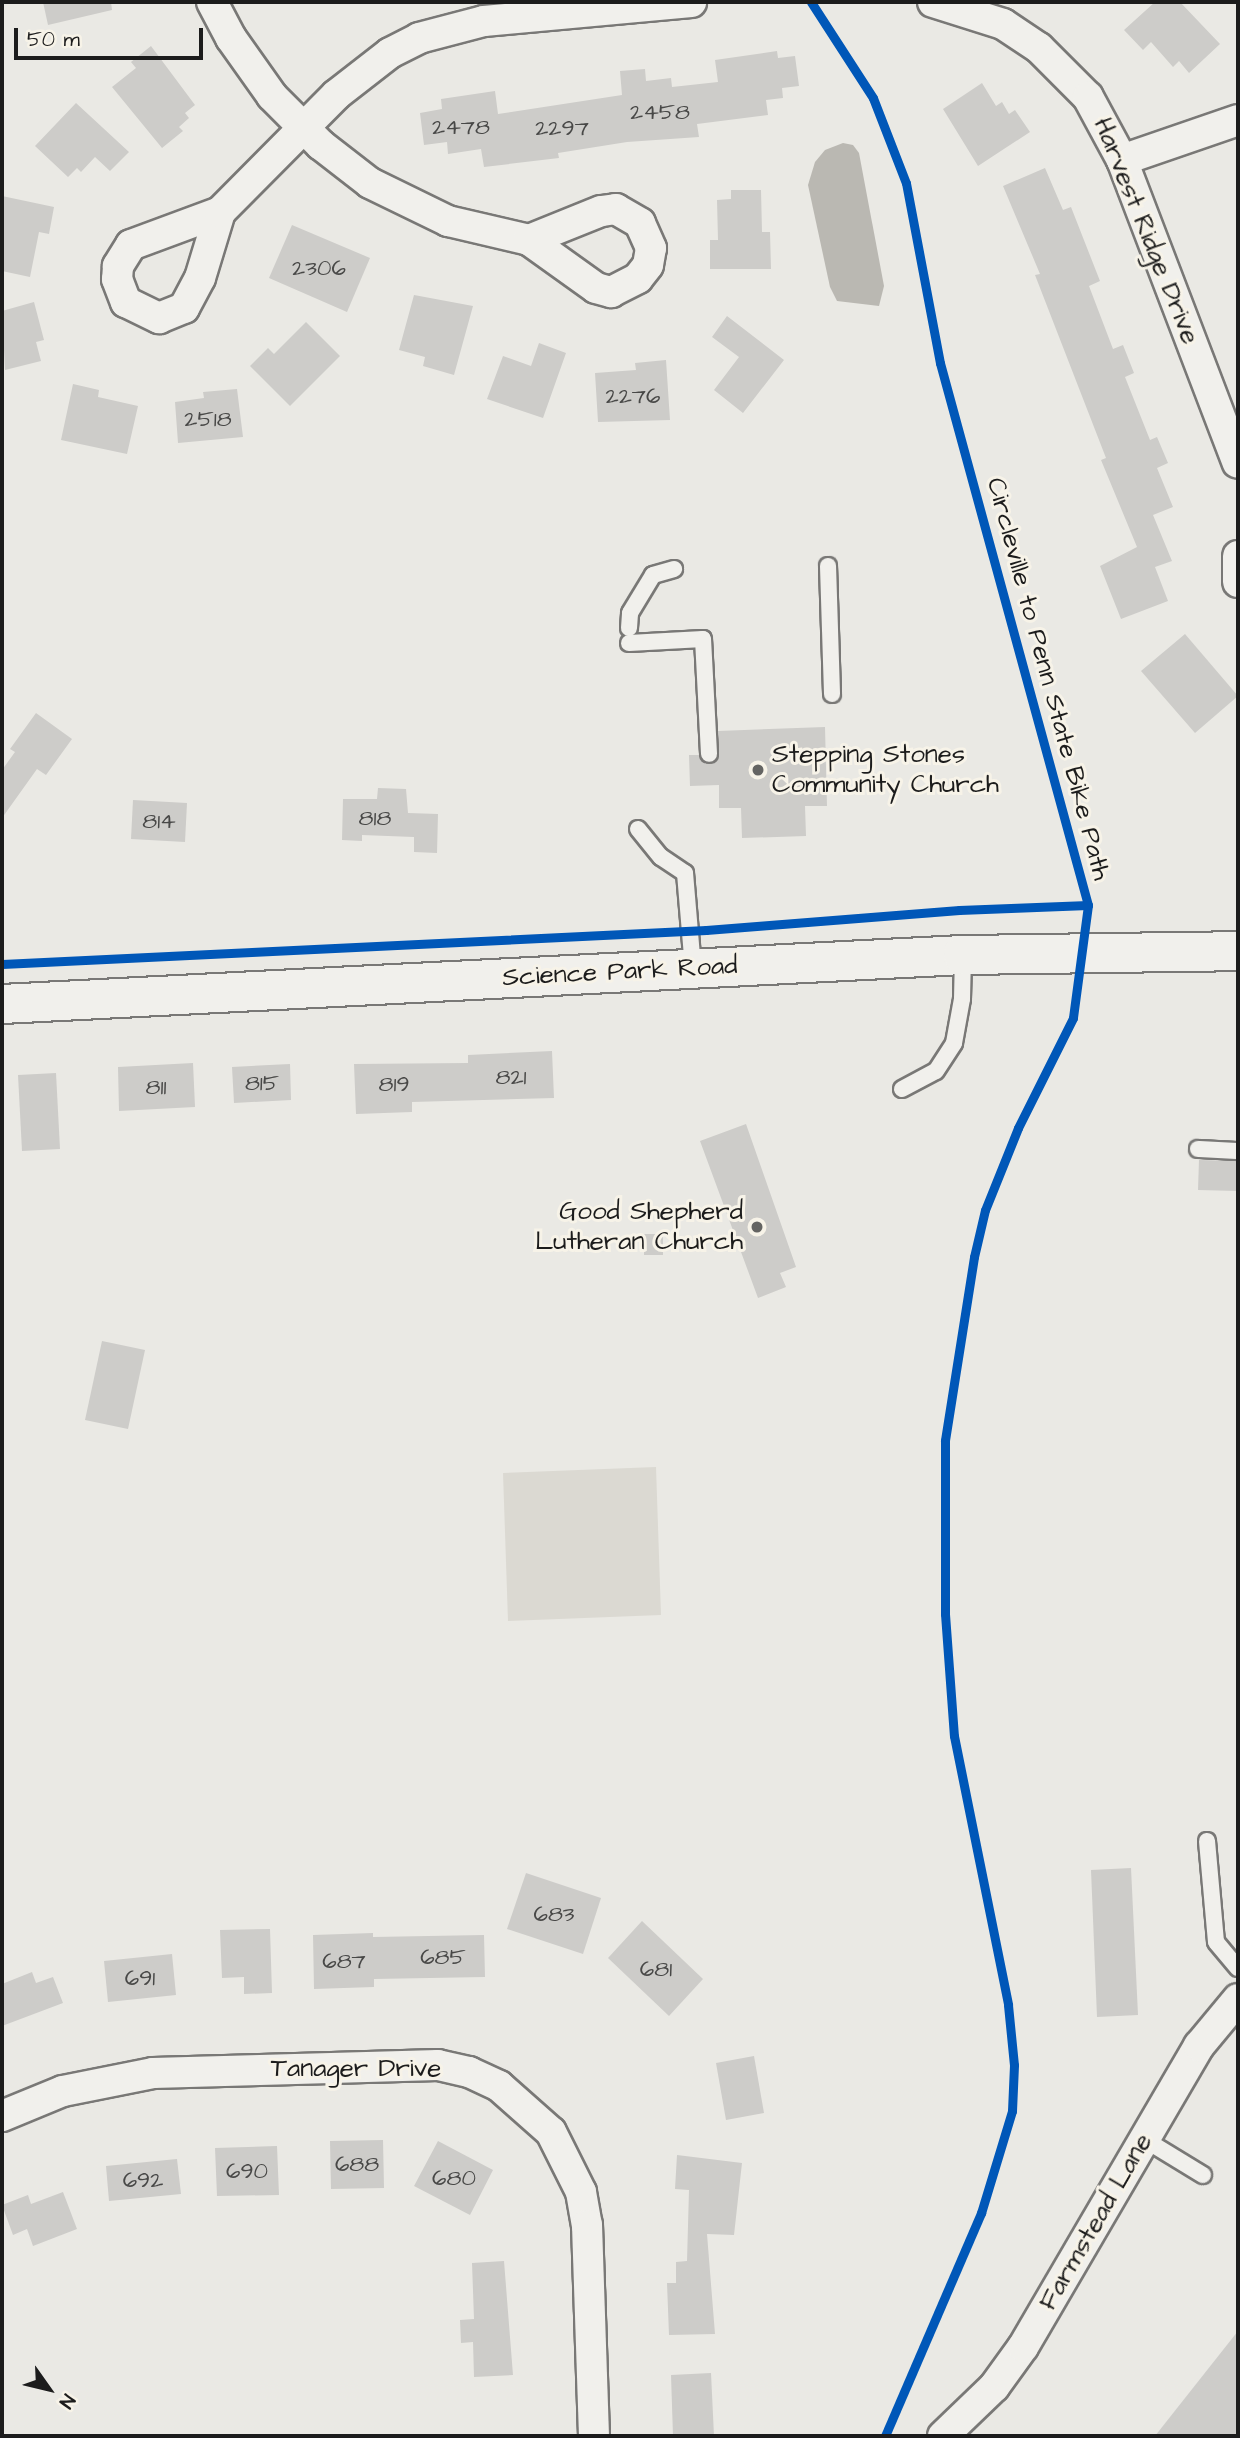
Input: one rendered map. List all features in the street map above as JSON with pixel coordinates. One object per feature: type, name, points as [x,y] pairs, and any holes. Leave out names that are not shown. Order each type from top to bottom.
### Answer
[{"type":"main road","name":"Science Park Road","points":[[2,1004],[963,955],[1238,951]]},
{"type":"street","points":[[212,2],[250,68],[303,127],[370,183],[447,221],[529,240]]},
{"type":"street","points":[[220,212],[303,127],[363,71],[419,38],[452,27],[691,2]]},
{"type":"street","name":"Harvest Ridge Drive","points":[[933,2],[1003,24],[1039,48],[1088,97],[1122,160],[1238,463]]},
{"type":"street","points":[[1122,160],[1238,120]]},
{"type":"street","points":[[1238,556],[1238,582]]},
{"type":"street","name":"Farmstead Lane","points":[[943,2436],[994,2387],[1024,2347],[1199,2046],[1238,1999]]},
{"type":"street","name":"Tanager Drive","points":[[2,2116],[63,2091],[153,2073],[438,2065],[499,2086],[551,2132],[581,2192],[587,2225],[594,2436]]},
{"type":"lane","points":[[828,566],[832,694]]},
{"type":"lane","points":[[674,569],[653,575],[630,613],[629,635],[704,639],[709,754]]},
{"type":"lane","points":[[638,829],[661,857],[684,873],[694,969]]},
{"type":"lane","points":[[902,1089],[936,1071],[954,1043],[962,999],[963,955]]},
{"type":"lane","points":[[1198,1149],[1238,1151]]},
{"type":"lane","points":[[1207,1841],[1216,1942],[1238,1968]]},
{"type":"lane","points":[[1144,2140],[1203,2175]]},
{"type":"shaded area","points":[[843,143],[853,145],[859,153],[884,286],[879,306],[837,301],[830,287],[808,185],[815,162],[825,150]]},
{"type":"shaded area","points":[[656,1467],[661,1615],[508,1621],[503,1473]]},
{"type":"building","points":[[43,2],[111,2],[112,10],[48,25]]},
{"type":"building","points":[[1155,2],[1180,2],[1220,44],[1189,73],[1179,61],[1173,67],[1151,42],[1143,50],[1124,30]]},
{"type":"building","points":[[151,46],[195,105],[185,113],[189,118],[179,127],[183,131],[162,148],[112,87],[136,68],[131,62]]},
{"type":"building","points":[[777,51],[778,58],[795,56],[799,86],[782,88],[783,98],[766,100],[768,115],[697,124],[699,137],[627,142],[558,153],[559,158],[484,167],[481,149],[448,154],[447,142],[424,145],[420,113],[442,109],[441,99],[495,91],[498,114],[622,95],[620,71],[645,69],[646,81],[671,78],[672,87],[718,82],[715,60]]},
{"type":"building","points":[[982,83],[996,106],[1002,102],[1009,114],[1015,110],[1030,132],[978,166],[943,109]]},
{"type":"building","points":[[76,103],[129,152],[110,171],[95,157],[81,172],[77,168],[68,177],[35,146]]},
{"type":"building","points":[[1045,168],[1063,210],[1071,207],[1100,281],[1089,286],[1113,349],[1123,345],[1134,373],[1125,377],[1150,440],[1157,437],[1168,463],[1157,468],[1173,507],[1153,515],[1172,561],[1155,567],[1168,601],[1121,619],[1100,566],[1137,547],[1101,460],[1106,458],[1035,275],[1040,274],[1003,186]]},
{"type":"building","points":[[731,190],[761,190],[762,232],[770,232],[771,269],[710,269],[710,240],[718,240],[717,200],[731,199]]},
{"type":"building","points":[[2,196],[54,207],[49,234],[39,232],[30,277],[2,271]]},
{"type":"building","points":[[292,225],[370,258],[347,312],[269,278]]},
{"type":"building","points":[[414,295],[473,306],[454,375],[423,366],[425,357],[399,350]]},
{"type":"building","points":[[34,302],[44,340],[36,342],[41,361],[5,370],[2,311]]},
{"type":"building","points":[[727,316],[784,360],[743,413],[714,390],[739,357],[712,337]]},
{"type":"building","points":[[306,322],[340,356],[290,406],[250,366],[268,348],[274,354]]},
{"type":"building","points":[[539,343],[566,353],[543,418],[487,399],[503,356],[531,366]]},
{"type":"building","points":[[666,360],[670,420],[598,422],[595,373],[636,370],[635,363]]},
{"type":"building","points":[[73,384],[99,390],[98,397],[138,406],[127,454],[61,440]]},
{"type":"building","points":[[237,389],[243,437],[178,443],[175,402],[204,398],[203,392]]},
{"type":"building","points":[[1185,634],[1238,696],[1195,733],[1141,671]]},
{"type":"building","points":[[36,713],[72,739],[46,775],[37,769],[2,818],[2,770],[15,752],[10,749]]},
{"type":"building","name":"Stepping Stones Community Church","points":[[825,727],[827,806],[805,806],[806,836],[742,838],[741,808],[719,808],[719,785],[690,786],[689,755],[699,755],[705,764],[715,762],[718,731]]},
{"type":"building","points":[[378,788],[406,789],[408,813],[438,814],[437,853],[414,852],[414,837],[362,835],[362,841],[342,840],[343,799],[377,799]]},
{"type":"building","points":[[133,800],[187,803],[185,842],[131,839]]},
{"type":"building","points":[[552,1051],[554,1098],[412,1102],[412,1112],[356,1114],[354,1064],[468,1063],[468,1055]]},
{"type":"building","points":[[193,1063],[195,1107],[119,1111],[118,1067]]},
{"type":"building","points":[[290,1064],[291,1100],[234,1103],[232,1067]]},
{"type":"building","points":[[56,1073],[60,1149],[22,1151],[18,1075]]},
{"type":"building","name":"Good Shepherd Lutheran Church","points":[[746,1124],[796,1267],[780,1273],[786,1287],[758,1298],[700,1141]]},
{"type":"building","points":[[1199,1160],[1238,1161],[1238,1191],[1198,1190]]},
{"type":"building","points":[[644,1234],[663,1234],[663,1255],[644,1255]]},
{"type":"building","points":[[102,1341],[145,1350],[128,1429],[85,1420]]},
{"type":"building","points":[[1131,1868],[1138,2015],[1097,2017],[1091,1870]]},
{"type":"building","points":[[526,1873],[601,1898],[583,1954],[507,1929]]},
{"type":"building","points":[[642,1921],[703,1979],[669,2016],[608,1958]]},
{"type":"building","points":[[270,1929],[272,1993],[244,1994],[244,1977],[222,1978],[220,1930]]},
{"type":"building","points":[[373,1933],[373,1937],[484,1935],[485,1977],[374,1979],[374,1987],[314,1989],[313,1935]]},
{"type":"building","points":[[172,1954],[176,1995],[108,2002],[104,1961]]},
{"type":"building","points":[[32,1972],[36,1983],[53,1977],[63,2003],[2,2026],[2,1984]]},
{"type":"building","points":[[754,2056],[764,2113],[726,2120],[716,2063]]},
{"type":"building","points":[[383,2140],[384,2188],[331,2189],[330,2141]]},
{"type":"building","points":[[438,2141],[493,2170],[470,2215],[414,2186]]},
{"type":"building","points":[[277,2146],[279,2195],[217,2196],[215,2148]]},
{"type":"building","points":[[677,2155],[742,2163],[734,2235],[707,2234],[715,2334],[669,2335],[667,2283],[676,2283],[676,2262],[687,2261],[689,2190],[675,2189]]},
{"type":"building","points":[[177,2159],[181,2194],[109,2201],[106,2166]]},
{"type":"building","points":[[63,2192],[77,2229],[33,2246],[27,2229],[13,2235],[2,2205],[28,2195],[31,2204]]},
{"type":"building","points":[[504,2261],[513,2375],[474,2377],[473,2342],[461,2343],[460,2320],[474,2319],[472,2263]]},
{"type":"building","points":[[1238,2331],[1238,2436],[1155,2436]]},
{"type":"building","points":[[711,2373],[714,2436],[673,2436],[671,2375]]},
{"type":"cycle path","name":"Circleville to Penn State Bike Path","points":[[811,2],[873,98],[906,183],[940,363],[1088,905],[1073,1018],[1018,1128],[985,1210],[974,1257],[945,1441],[945,1614],[954,1736],[1008,2005],[1014,2065],[1012,2111],[981,2213],[885,2436]]},
{"type":"cycle path","points":[[2,964],[706,930],[959,910],[1088,905]]},
{"type":"place","name":"Stepping Stones Community Church","points":[[758,770]]},
{"type":"place","name":"Good Shepherd Lutheran Church","points":[[757,1227]]}]
